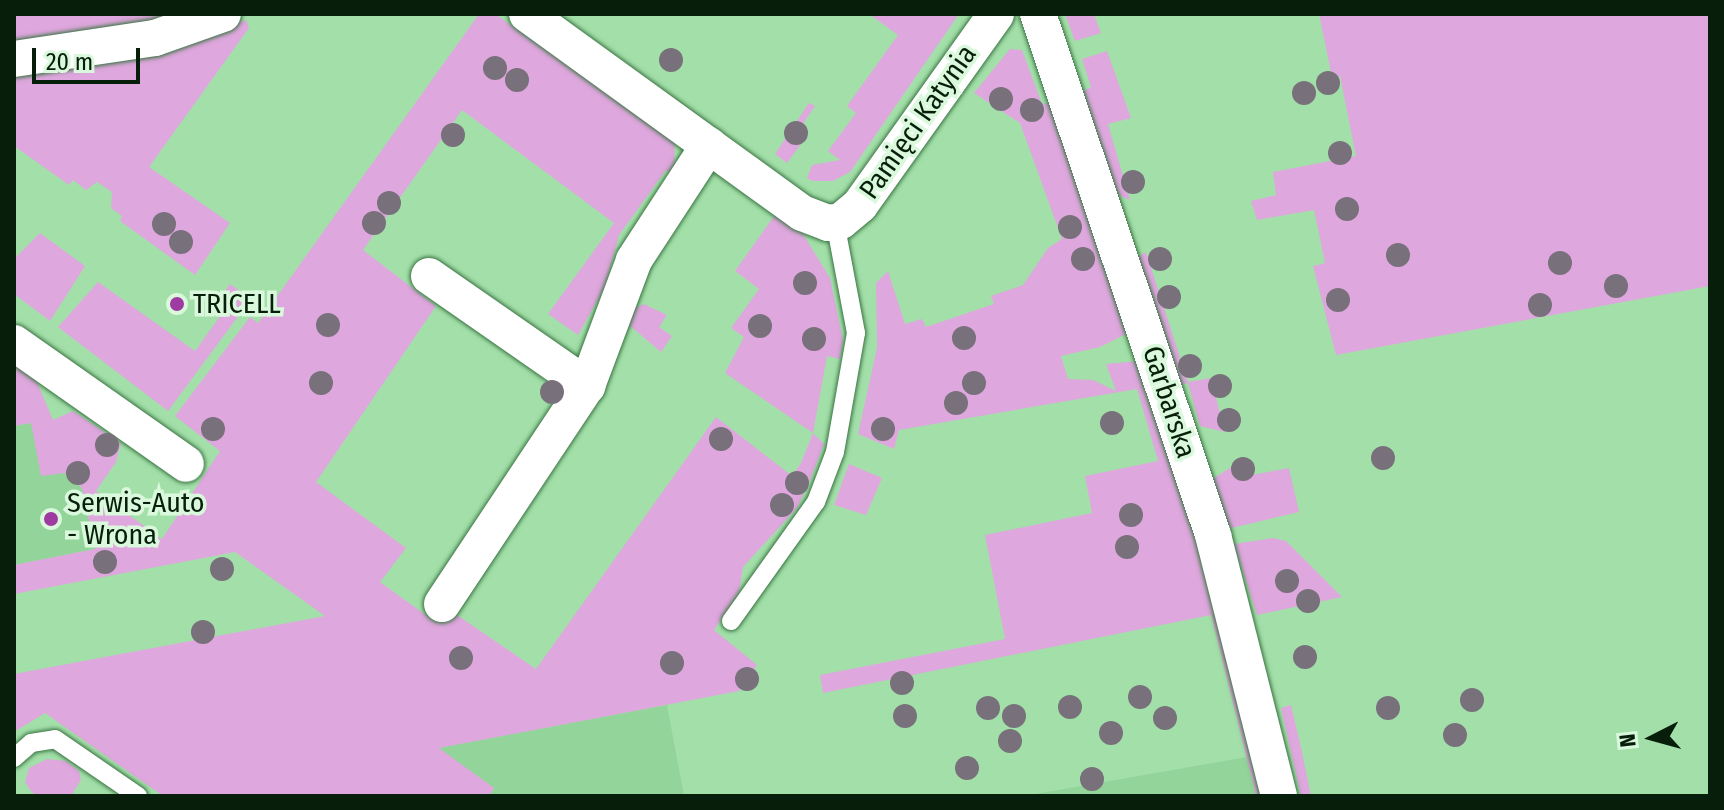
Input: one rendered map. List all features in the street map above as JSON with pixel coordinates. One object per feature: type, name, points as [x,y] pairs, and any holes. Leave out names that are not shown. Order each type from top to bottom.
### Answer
[{"type":"street","points":[[14,59],[155,38],[223,14]]},
{"type":"street","name":"Pamięci Katynia","points":[[527,14],[802,213],[835,222],[860,205],[996,14]]},
{"type":"street","name":"Garbarska","points":[[1038,14],[1213,535],[1279,796]]},
{"type":"street","points":[[442,604],[587,386],[634,260],[709,145]]},
{"type":"street","points":[[429,276],[587,386]]},
{"type":"street","points":[[14,343],[186,464]]},
{"type":"lane","name":"Pamięci Katynia","points":[[731,621],[816,502],[835,452],[856,333],[835,222]]},
{"type":"lane","points":[[14,758],[31,743],[55,739],[138,796]]},
{"type":"shaded area","points":[[14,14],[162,14],[164,20],[14,45]]},
{"type":"shaded area","points":[[479,14],[495,14],[675,139],[674,175],[666,170],[619,235],[605,287],[578,335],[548,314],[614,223],[462,110],[363,250],[436,306],[316,482],[406,548],[380,582],[434,621],[457,615],[536,669],[716,417],[792,476],[813,433],[824,444],[797,508],[743,567],[739,592],[714,630],[757,665],[739,691],[439,748],[494,788],[489,796],[163,796],[45,713],[14,732],[14,674],[325,616],[235,552],[14,594],[14,565],[95,549],[82,488],[65,473],[41,476],[31,423],[14,426],[14,357],[32,370],[53,420],[73,411],[121,443],[116,462],[96,491],[162,539],[220,451],[175,416],[250,317],[258,323]]},
{"type":"shaded area","points":[[869,14],[959,14],[850,172],[833,181],[813,181],[807,178],[812,165],[840,160],[828,151],[856,113],[847,106],[898,35]]},
{"type":"shaded area","points":[[1065,14],[1094,14],[1101,33],[1075,41]]},
{"type":"shaded area","points":[[1319,14],[1710,14],[1710,286],[1336,355],[1313,266],[1325,263],[1314,210],[1257,220],[1251,201],[1276,195],[1273,172],[1356,156],[1340,76],[1332,77]]},
{"type":"shaded area","points":[[246,20],[249,28],[149,167],[230,223],[195,275],[120,221],[122,216],[111,208],[112,192],[97,182],[86,190],[73,180],[69,185],[14,146],[14,74],[163,48]]},
{"type":"shaded area","points":[[1010,49],[1022,50],[1042,104],[1053,102],[1130,332],[1100,347],[1061,356],[1068,379],[1093,380],[1116,391],[1106,364],[1140,361],[1201,543],[1268,796],[1256,796],[1211,615],[823,693],[820,675],[1005,639],[985,535],[1092,513],[1085,476],[1158,461],[1137,389],[899,430],[894,449],[858,434],[877,348],[876,283],[888,271],[905,324],[922,319],[926,327],[994,304],[991,296],[1023,285],[1048,248],[1062,239],[1020,123],[974,93]]},
{"type":"shaded area","points":[[1107,51],[1131,118],[1108,124],[1130,200],[1116,194],[1083,91],[1091,87],[1082,59]]},
{"type":"shaded area","points":[[809,103],[815,106],[804,122],[804,140],[787,163],[775,154]]},
{"type":"shaded area","points":[[777,212],[803,234],[830,278],[843,340],[840,359],[827,356],[813,433],[725,373],[744,337],[731,328],[759,289],[735,271]]},
{"type":"shaded area","points":[[40,233],[85,266],[50,321],[14,294],[14,259]]},
{"type":"shaded area","points":[[1146,252],[1188,382],[1211,378],[1225,432],[1200,426],[1188,383],[1181,385],[1138,257]]},
{"type":"shaded area","points":[[98,282],[195,351],[231,301],[222,295],[230,284],[251,299],[168,411],[58,327]]},
{"type":"shaded area","points":[[644,304],[667,315],[659,327],[672,336],[661,352],[629,325],[630,310]]},
{"type":"shaded area","name":"Serwis-Auto - Wrona","points":[[31,423],[65,473],[82,488],[95,549],[14,565],[14,426]]},
{"type":"shaded area","points":[[849,464],[882,478],[866,515],[834,505]]},
{"type":"shaded area","points":[[1233,466],[1236,478],[1289,468],[1299,512],[1227,529],[1211,480]]},
{"type":"shaded area","points":[[1273,538],[1286,541],[1342,597],[1257,615],[1234,544]]},
{"type":"shaded area","points":[[667,705],[684,796],[489,796],[494,788],[438,748]]},
{"type":"shaded area","points":[[1291,705],[1311,796],[1301,796],[1281,708]]},
{"type":"shaded area","points":[[1247,757],[1256,796],[1024,796]]},
{"type":"shaded area","points":[[47,759],[66,761],[79,771],[81,780],[71,796],[36,796],[30,790],[25,782],[29,768]]},
{"type":"place","name":"TRICELL","points":[[177,304]]},
{"type":"place","name":"Serwis-Auto - Wrona","points":[[51,519]]}]
